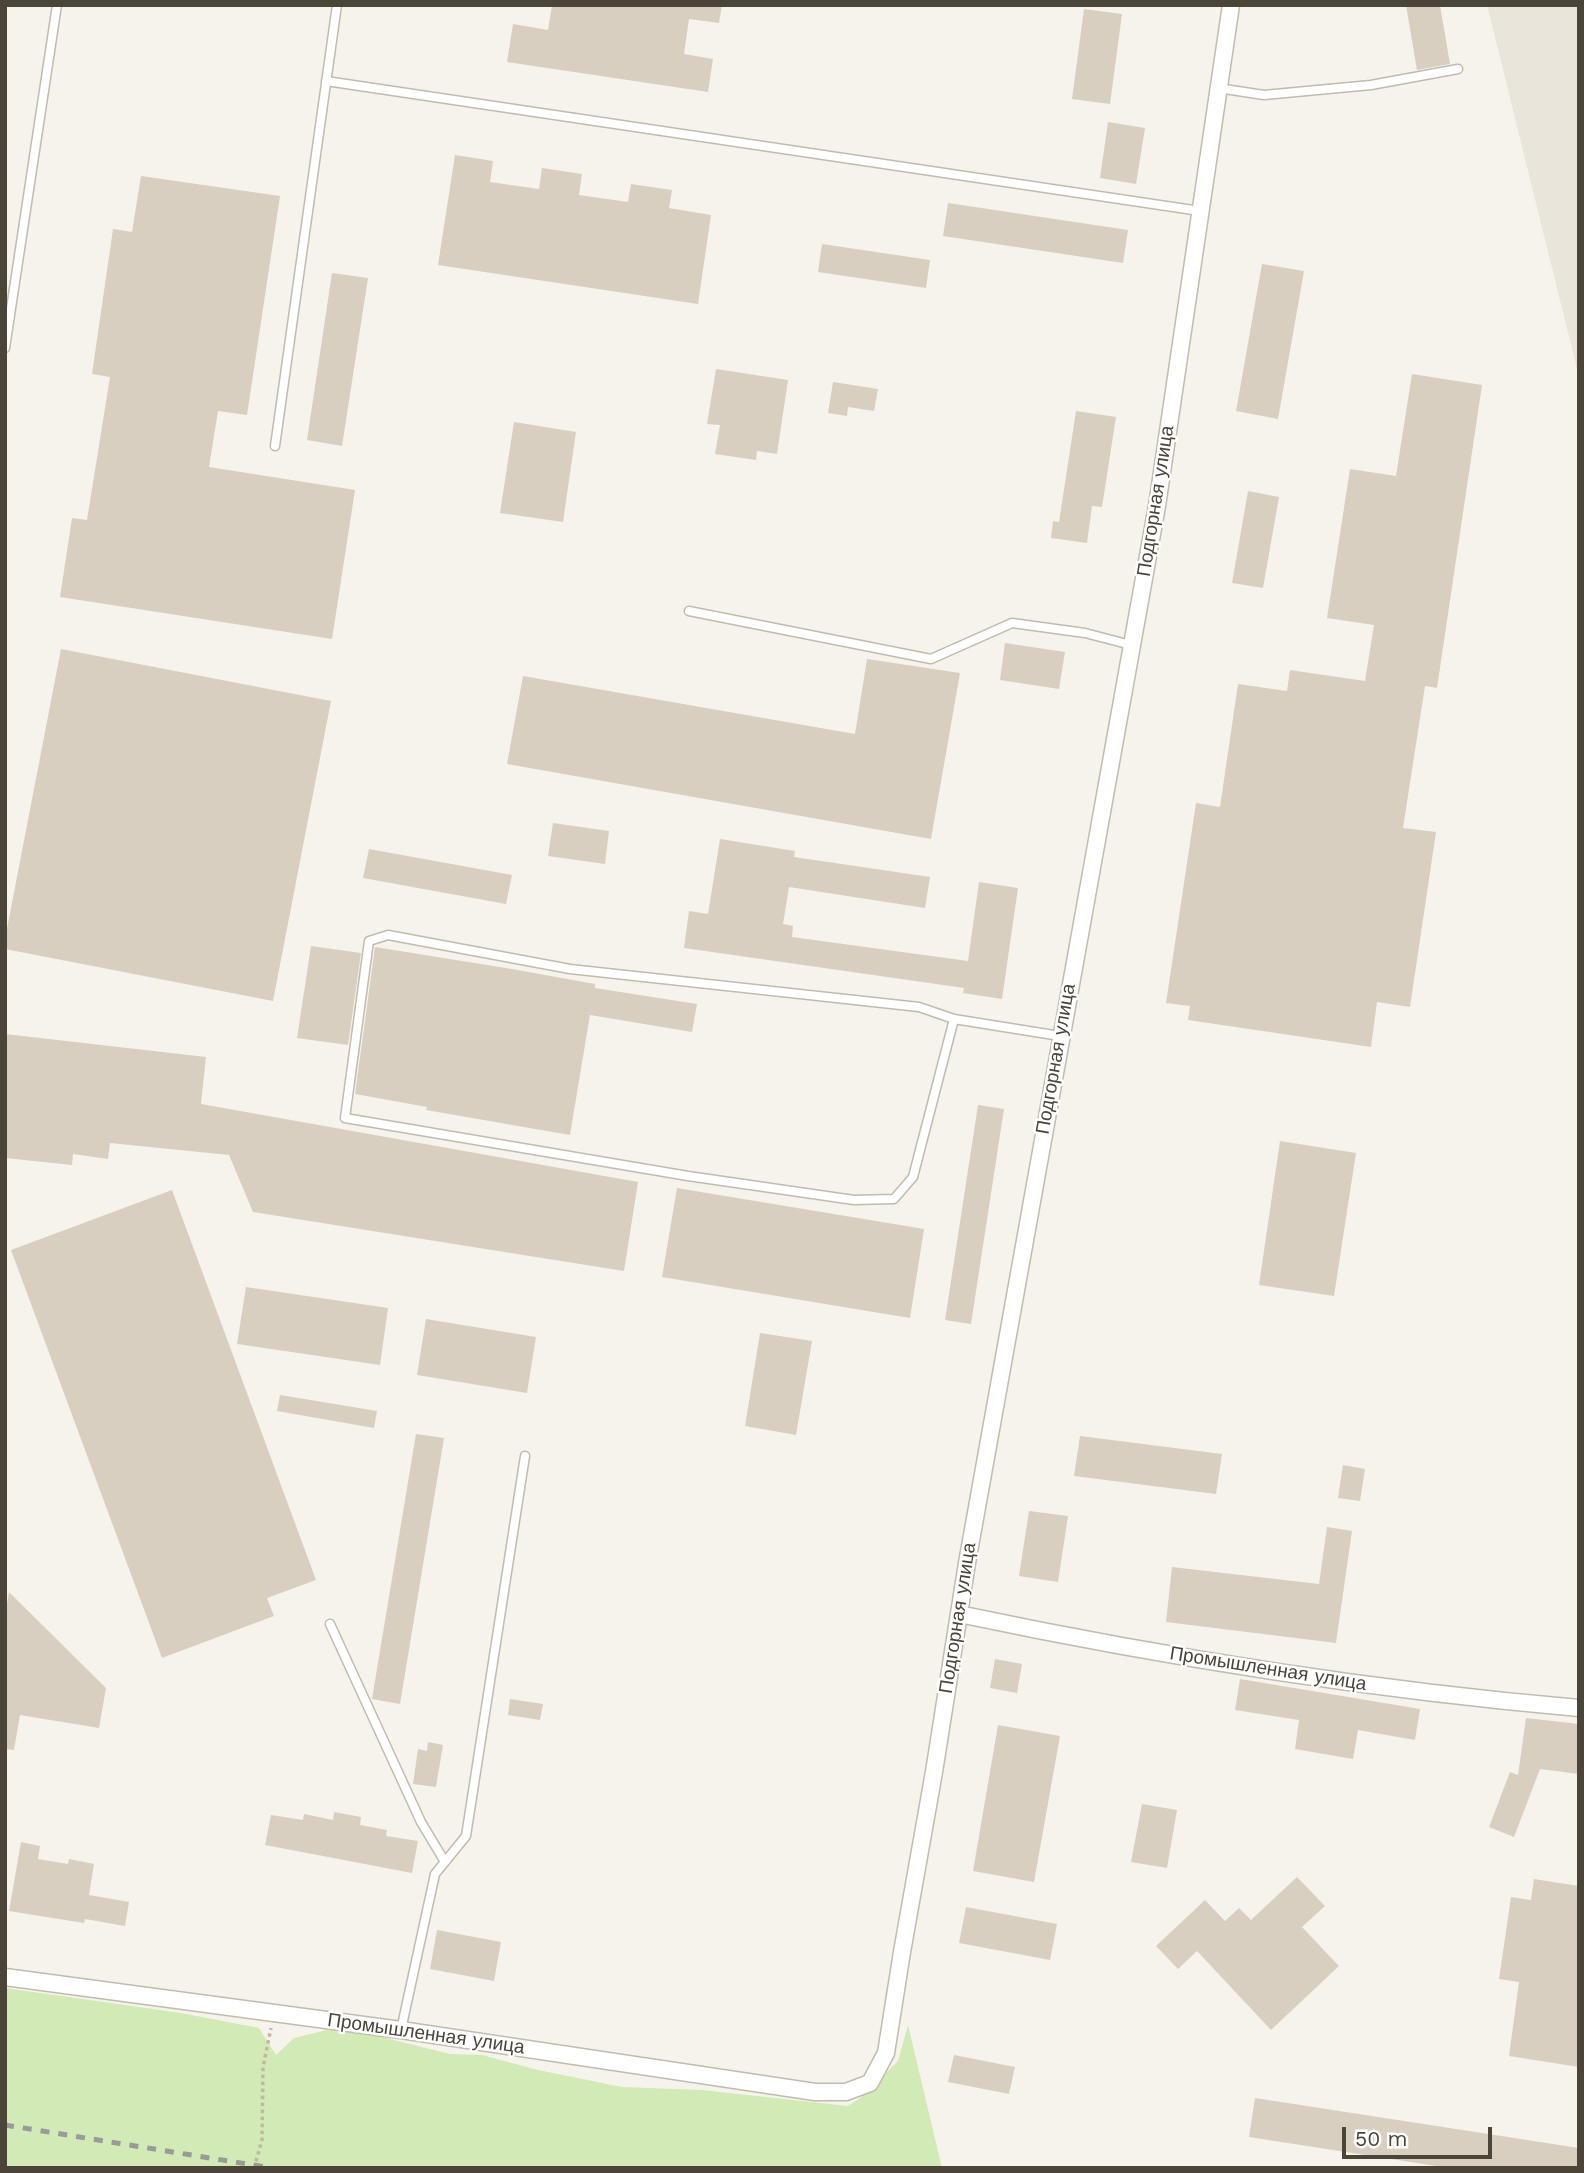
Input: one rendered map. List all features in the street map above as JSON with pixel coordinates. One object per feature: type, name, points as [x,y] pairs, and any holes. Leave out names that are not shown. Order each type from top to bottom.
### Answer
[{"type":"street","name":"Подгорная улица","points":[[846,2092],[870,2083],[886,2053],[1060,1036],[1157,506],[1231,5]]},
{"type":"street","name":"Промышленная улица","points":[[959,1614],[1090,1642],[1461,1698],[1579,1709]]},
{"type":"street","name":"Промышленная улица","points":[[5,1977],[275,2012],[815,2092],[846,2092]]},
{"type":"lane","points":[[5,348],[57,5]]},
{"type":"lane","points":[[275,446],[337,5]]},
{"type":"lane","points":[[1218,88],[1264,95],[1371,85],[1458,69]]},
{"type":"lane","points":[[326,81],[1200,211]]},
{"type":"lane","points":[[689,611],[931,659],[1012,623],[1085,633],[1131,645]]},
{"type":"lane","points":[[954,1019],[913,1177],[894,1199],[854,1200],[688,1176],[345,1118],[369,941],[388,935],[570,969],[919,1007],[954,1019],[1060,1036]]},
{"type":"lane","points":[[401,2030],[435,1874],[466,1836],[525,1456]]},
{"type":"lane","points":[[330,1624],[421,1822],[445,1862]]},
{"type":"path","points":[[254,2168],[262,2140],[263,2067],[275,2012]]},
{"type":"shaded area","points":[[1487,5],[1579,5],[1579,377]]},
{"type":"green space","points":[[5,1988],[181,2013],[259,2028],[276,2055],[294,2038],[327,2030],[362,2032],[450,2054],[482,2055],[538,2070],[622,2087],[702,2090],[848,2106],[863,2096],[898,2061],[908,2025],[942,2168],[5,2168]]},
{"type":"building","points":[[552,5],[722,5],[719,23],[689,19],[684,54],[713,59],[708,92],[507,62],[513,24],[548,30]]},
{"type":"building","points":[[1406,5],[1440,5],[1450,64],[1417,70]]},
{"type":"building","points":[[1084,9],[1122,14],[1110,104],[1072,99]]},
{"type":"building","points":[[1108,122],[1145,128],[1136,184],[1100,178]]},
{"type":"building","points":[[455,155],[493,161],[490,182],[539,189],[542,168],[582,174],[579,195],[628,202],[631,184],[672,190],[669,208],[711,215],[698,304],[438,265]]},
{"type":"building","points":[[141,176],[280,196],[247,415],[218,411],[209,467],[355,490],[332,639],[60,597],[72,518],[87,520],[110,377],[92,374],[113,229],[132,232]]},
{"type":"building","points":[[948,203],[1128,230],[1123,263],[943,236]]},
{"type":"building","points":[[822,244],[930,260],[926,288],[818,272]]},
{"type":"building","points":[[1262,264],[1304,271],[1278,419],[1236,411]]},
{"type":"building","points":[[332,273],[368,278],[342,446],[307,440]]},
{"type":"building","points":[[716,369],[788,380],[777,454],[757,451],[756,460],[715,454],[720,425],[707,424]]},
{"type":"building","points":[[1412,374],[1482,385],[1437,688],[1425,686],[1403,828],[1436,832],[1410,1007],[1377,1002],[1371,1047],[1188,1020],[1190,1006],[1166,1003],[1196,803],[1220,807],[1238,684],[1287,691],[1290,670],[1365,681],[1374,625],[1327,618],[1350,469],[1396,476]]},
{"type":"building","points":[[833,382],[878,389],[874,411],[848,407],[847,416],[828,413]]},
{"type":"building","points":[[1076,411],[1116,417],[1102,507],[1092,506],[1087,543],[1051,538],[1053,521],[1059,522]]},
{"type":"building","points":[[514,422],[576,432],[563,522],[500,513]]},
{"type":"building","points":[[1248,491],[1279,497],[1263,588],[1232,583]]},
{"type":"building","points":[[1005,643],[1065,652],[1059,689],[1000,680]]},
{"type":"building","points":[[61,649],[331,701],[273,1001],[5,949]]},
{"type":"building","points":[[867,659],[960,673],[931,839],[507,764],[523,676],[855,734]]},
{"type":"building","points":[[553,823],[609,831],[605,864],[548,856]]},
{"type":"building","points":[[720,839],[795,851],[794,857],[930,877],[925,908],[789,887],[783,924],[793,926],[792,937],[968,961],[979,882],[1018,888],[1002,999],[963,993],[964,988],[684,948],[689,911],[708,914]]},
{"type":"building","points":[[369,849],[512,875],[506,904],[363,878]]},
{"type":"building","points":[[311,946],[361,953],[348,1045],[297,1038]]},
{"type":"building","points":[[375,947],[512,969],[595,984],[595,988],[697,1004],[692,1032],[590,1015],[570,1135],[426,1110],[427,1107],[355,1094]]},
{"type":"building","points":[[5,1034],[206,1057],[201,1104],[638,1182],[624,1271],[253,1212],[229,1155],[110,1143],[108,1159],[73,1154],[72,1165],[5,1158]]},
{"type":"building","points":[[978,1105],[1004,1109],[971,1324],[945,1320]]},
{"type":"building","points":[[1280,1141],[1356,1153],[1334,1296],[1259,1285]]},
{"type":"building","points":[[677,1188],[924,1229],[910,1318],[662,1277]]},
{"type":"building","points":[[172,1190],[316,1580],[267,1598],[274,1616],[162,1658],[11,1250]]},
{"type":"building","points":[[246,1287],[388,1308],[380,1365],[237,1344]]},
{"type":"building","points":[[426,1319],[536,1337],[527,1393],[417,1375]]},
{"type":"building","points":[[760,1333],[812,1341],[796,1435],[745,1426]]},
{"type":"building","points":[[280,1395],[377,1411],[374,1428],[277,1411]]},
{"type":"building","points":[[416,1434],[444,1438],[400,1704],[372,1699]]},
{"type":"building","points":[[1080,1436],[1222,1454],[1216,1494],[1074,1476]]},
{"type":"building","points":[[1343,1465],[1365,1469],[1360,1501],[1338,1498]]},
{"type":"building","points":[[1029,1511],[1068,1516],[1058,1582],[1019,1576]]},
{"type":"building","points":[[1327,1527],[1352,1531],[1336,1643],[1166,1622],[1172,1567],[1319,1584]]},
{"type":"building","points":[[9,1592],[106,1688],[99,1728],[20,1715],[14,1750],[5,1749],[5,1617]]},
{"type":"building","points":[[995,1659],[1022,1664],[1017,1693],[990,1688]]},
{"type":"building","points":[[1240,1679],[1420,1709],[1415,1740],[1358,1730],[1353,1759],[1295,1749],[1299,1720],[1235,1710]]},
{"type":"building","points":[[510,1699],[543,1704],[540,1720],[508,1715]]},
{"type":"building","points":[[1526,1718],[1579,1724],[1579,1774],[1540,1769],[1514,1837],[1489,1827],[1510,1772],[1518,1775]]},
{"type":"building","points":[[998,1725],[1060,1736],[1034,1882],[973,1871]]},
{"type":"building","points":[[428,1742],[443,1745],[436,1787],[413,1784],[418,1749],[427,1751]]},
{"type":"building","points":[[1142,1804],[1177,1810],[1167,1868],[1131,1862]]},
{"type":"building","points":[[334,1812],[361,1817],[360,1825],[387,1830],[386,1836],[418,1841],[412,1873],[265,1845],[271,1815],[303,1820],[304,1814],[333,1820]]},
{"type":"building","points":[[21,1842],[40,1846],[38,1859],[68,1864],[69,1859],[94,1864],[89,1895],[129,1902],[125,1926],[85,1919],[84,1923],[9,1911]]},
{"type":"building","points":[[1297,1877],[1325,1906],[1302,1927],[1339,1966],[1271,2030],[1197,1951],[1178,1969],[1156,1946],[1205,1900],[1225,1921],[1239,1908],[1251,1920]]},
{"type":"building","points":[[1534,1879],[1579,1886],[1579,2067],[1509,2056],[1519,1982],[1499,1979],[1511,1897],[1531,1900]]},
{"type":"building","points":[[966,1907],[1057,1924],[1050,1960],[959,1943]]},
{"type":"building","points":[[437,1930],[501,1942],[494,1981],[430,1969]]},
{"type":"building","points":[[954,2055],[1015,2067],[1009,2094],[948,2082]]},
{"type":"building","points":[[1255,2098],[1579,2148],[1579,2168],[1449,2168],[1249,2137]]},
{"type":"railway","points":[[5,2125],[272,2168]]}]
